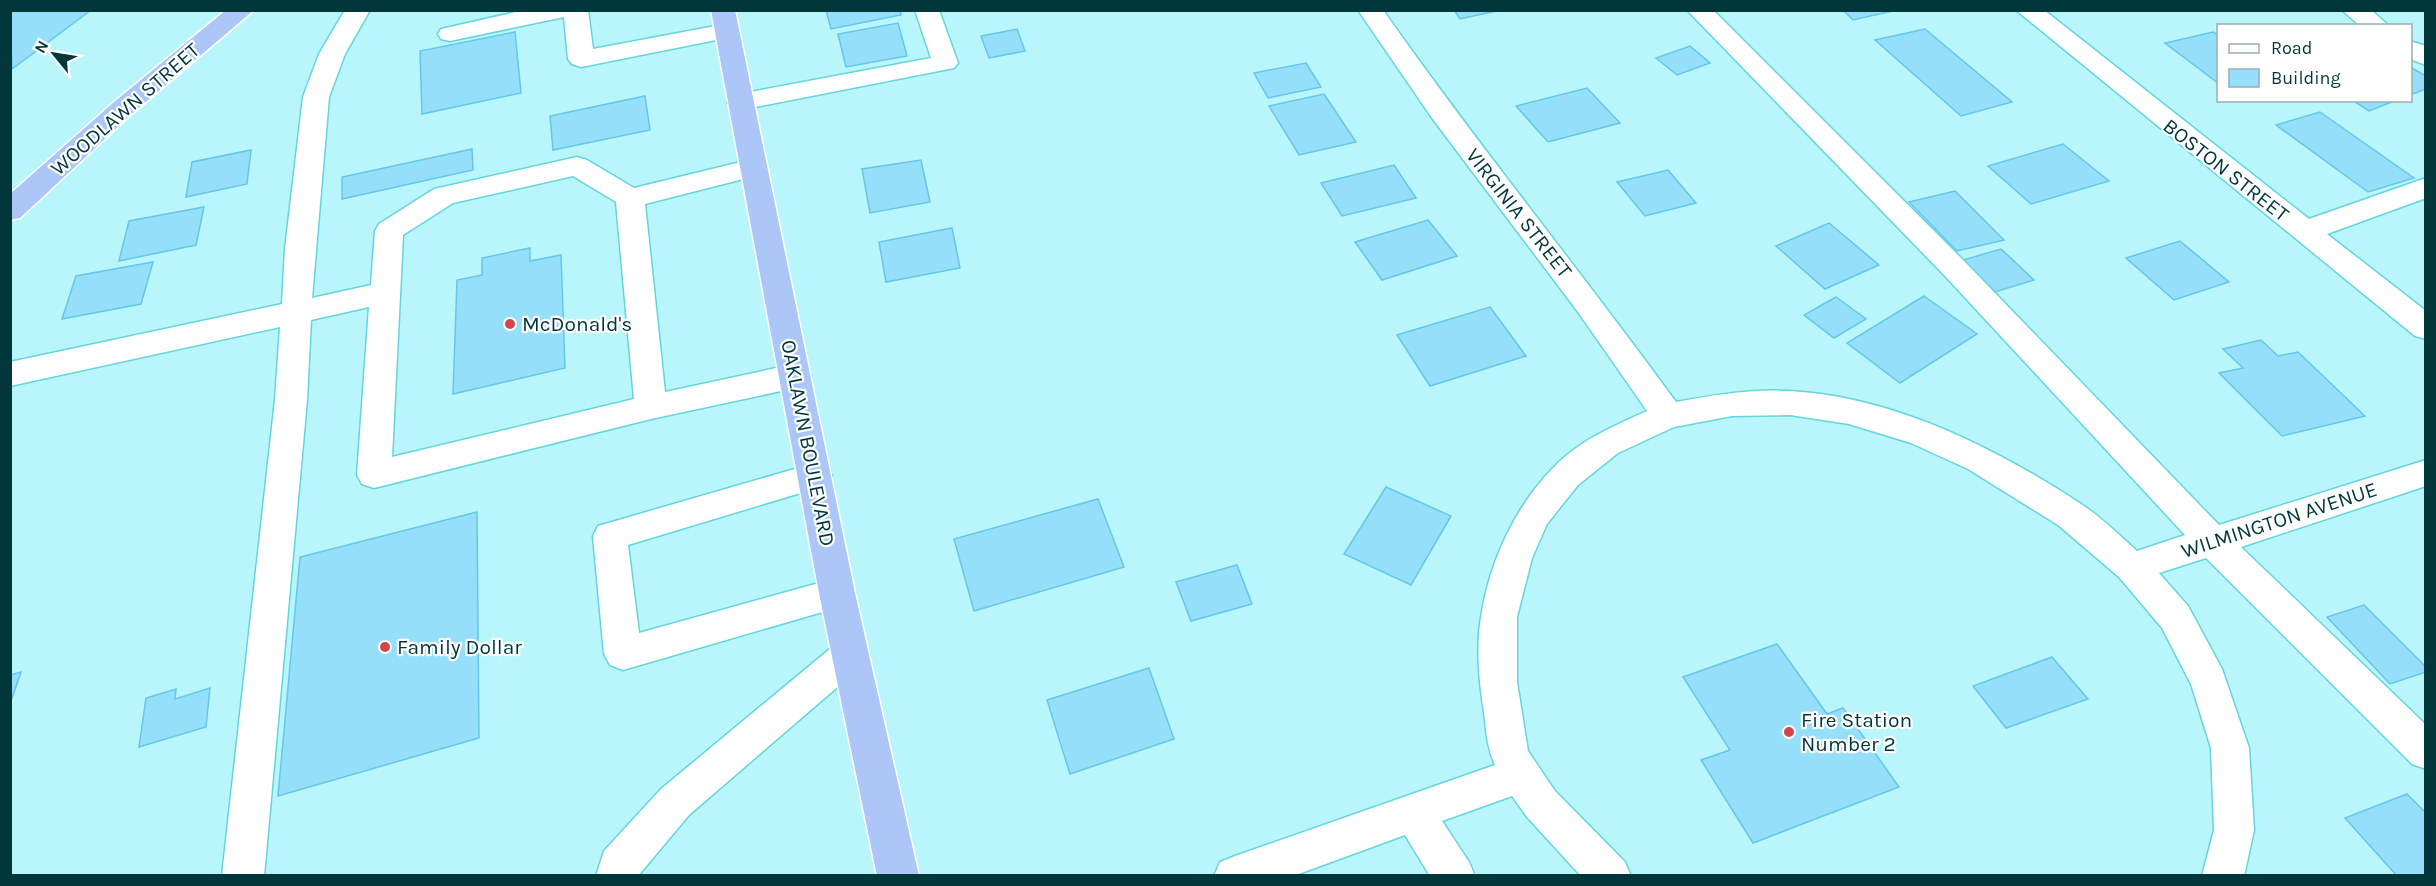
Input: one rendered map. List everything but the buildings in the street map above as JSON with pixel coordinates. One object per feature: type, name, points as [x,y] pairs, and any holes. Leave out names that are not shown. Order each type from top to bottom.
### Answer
[{"type":"highway","name":"WOODLAWN STREET","points":[[10,211],[77,147],[188,52],[242,10]]},
{"type":"highway","name":"OAKLAWN BOULEVARD","points":[[724,21],[837,593],[897,876]]},
{"type":"street","points":[[243,876],[289,423],[300,249],[316,97],[332,54],[358,10]]},
{"type":"street","points":[[450,34],[562,10]]},
{"type":"street","points":[[576,10],[580,59],[724,21]]},
{"type":"street","points":[[740,102],[945,63],[927,10]]},
{"type":"street","name":"VIRGINIA STREET","points":[[1370,10],[1441,111],[1589,304],[1668,416]]},
{"type":"street","points":[[1699,10],[1956,270],[2213,542],[2426,750]]},
{"type":"street","name":"BOSTON STREET","points":[[2028,10],[2426,327]]},
{"type":"street","points":[[2354,10],[2374,24]]},
{"type":"street","points":[[2412,49],[2426,57]]},
{"type":"street","points":[[753,168],[630,198],[577,166],[444,196],[389,231],[374,475],[651,407],[795,376]]},
{"type":"street","points":[[2304,231],[2426,187]]},
{"type":"street","points":[[630,198],[651,407]]},
{"type":"street","points":[[10,374],[385,293]]},
{"type":"street","points":[[1610,876],[1541,804],[1520,775],[1509,753],[1498,682],[1499,616],[1514,558],[1534,516],[1566,476],[1606,444],[1668,416],[1732,404],[1790,403],[1849,412],[1921,433],[1980,460],[2070,515],[2132,567],[2175,617],[2209,681],[2230,748],[2235,830],[2223,876]]},
{"type":"street","name":"WILMINGTON AVENUE","points":[[2132,567],[2426,473]]},
{"type":"street","points":[[815,476],[610,536],[623,654],[837,593]]},
{"type":"street","points":[[617,876],[620,865],[675,802],[850,654]]},
{"type":"street","points":[[1235,876],[1520,775]]},
{"type":"street","points":[[1413,812],[1454,876]]},
{"type":"place","name":"McDonald's","points":[[510,324]]},
{"type":"place","name":"Family Dollar","points":[[385,647]]},
{"type":"place","name":"Fire Station Number 2","points":[[1789,732]]}]
